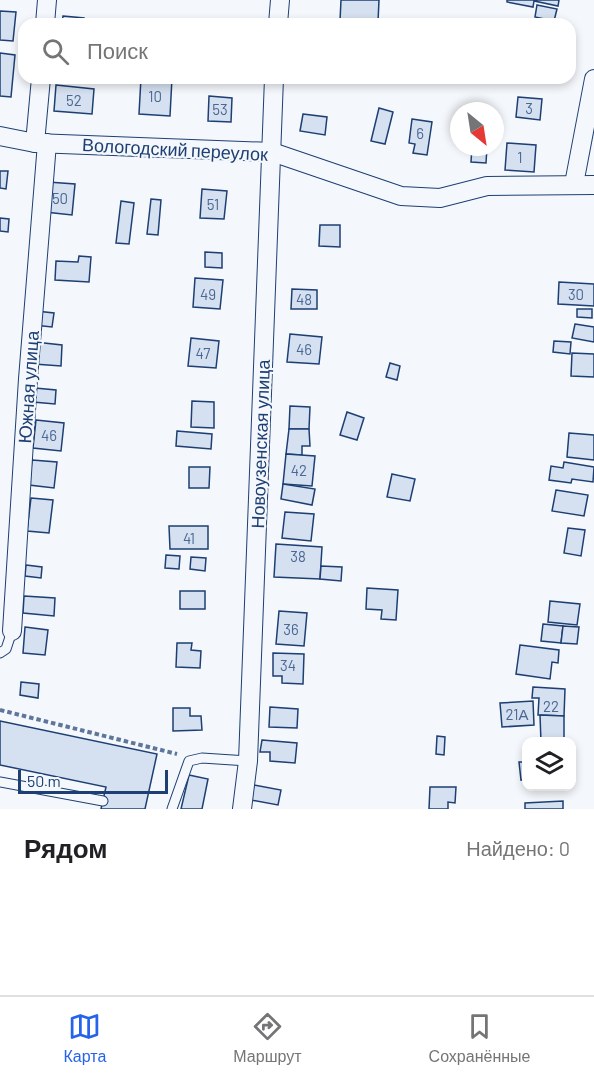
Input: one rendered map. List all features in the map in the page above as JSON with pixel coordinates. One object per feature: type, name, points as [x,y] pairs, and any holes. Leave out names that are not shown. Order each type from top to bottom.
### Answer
[{"type":"street","points":[[46,18],[47,0]]},
{"type":"street","points":[[278,18],[280,0]]},
{"type":"street","points":[[574,184],[594,79]]},
{"type":"street","name":"Южная улица","points":[[12,631],[41,143],[41,84]]},
{"type":"street","name":"Новоузенская улица","points":[[242,809],[248,760],[274,84]]},
{"type":"street","name":"Вологодский переулок","points":[[0,136],[41,143],[272,152],[401,196],[440,198],[487,186],[594,185]]},
{"type":"lane","points":[[0,653],[6,648],[12,631]]},
{"type":"lane","points":[[172,809],[189,761],[198,759],[248,760]]},
{"type":"lane","points":[[0,782],[103,801]]},
{"type":"path","points":[[0,710],[198,759]]},
{"type":"building","points":[[341,0],[379,0],[378,18],[340,18]]},
{"type":"building","points":[[507,0],[559,0],[558,6],[534,1],[533,7],[507,2]]},
{"type":"building","points":[[537,5],[557,9],[555,18],[535,17]]},
{"type":"building","points":[[0,11],[16,12],[13,41],[0,40]]},
{"type":"building","points":[[0,53],[15,55],[11,97],[0,96]]},
{"type":"building","points":[[141,84],[172,84],[170,116],[139,114]]},
{"type":"building","points":[[56,85],[94,89],[92,114],[54,111]]},
{"type":"building","points":[[209,96],[232,98],[231,122],[208,121]]},
{"type":"building","points":[[518,97],[542,99],[540,120],[516,117]]},
{"type":"building","points":[[379,108],[393,112],[385,144],[371,141]]},
{"type":"building","points":[[303,114],[327,117],[325,135],[300,131]]},
{"type":"building","points":[[412,119],[432,122],[427,155],[413,153],[415,144],[409,143]]},
{"type":"building","points":[[507,143],[536,145],[534,172],[505,170]]},
{"type":"building","points":[[471,156],[486,156],[486,163],[471,162]]},
{"type":"building","points":[[0,171],[8,171],[6,189],[0,188]]},
{"type":"building","points":[[48,182],[75,184],[72,215],[45,212]]},
{"type":"building","points":[[202,189],[227,191],[224,219],[200,218]]},
{"type":"building","points":[[151,199],[161,200],[158,235],[147,234]]},
{"type":"building","points":[[121,201],[134,203],[129,244],[116,243]]},
{"type":"building","points":[[0,218],[9,219],[8,232],[0,231]]},
{"type":"building","points":[[320,225],[340,225],[340,247],[319,246]]},
{"type":"building","points":[[205,252],[222,253],[222,268],[205,267]]},
{"type":"building","points":[[79,256],[91,257],[89,282],[55,280],[56,261],[78,262]]},
{"type":"building","points":[[195,278],[223,280],[220,309],[193,307]]},
{"type":"building","points":[[559,282],[594,284],[594,306],[558,304]]},
{"type":"building","points":[[292,289],[317,290],[317,309],[291,309]]},
{"type":"building","points":[[577,309],[592,309],[592,318],[577,317]]},
{"type":"building","points":[[36,311],[54,313],[52,327],[34,325]]},
{"type":"building","points":[[575,324],[594,327],[594,342],[572,338]]},
{"type":"building","points":[[290,334],[322,337],[319,364],[287,362]]},
{"type":"building","points":[[191,338],[219,341],[216,368],[188,366]]},
{"type":"building","points":[[554,341],[571,342],[570,354],[553,352]]},
{"type":"building","points":[[35,342],[62,345],[61,366],[34,364]]},
{"type":"building","points":[[572,353],[594,354],[594,377],[571,376]]},
{"type":"building","points":[[390,363],[400,366],[397,380],[386,377]]},
{"type":"building","points":[[35,388],[56,390],[55,404],[33,402]]},
{"type":"building","points":[[192,401],[214,402],[214,428],[191,427]]},
{"type":"building","points":[[290,406],[310,407],[309,429],[289,429]]},
{"type":"building","points":[[347,412],[364,418],[357,440],[340,435]]},
{"type":"building","points":[[36,420],[64,423],[61,451],[33,448]]},
{"type":"building","points":[[289,429],[309,429],[310,446],[302,446],[302,455],[286,454]]},
{"type":"building","points":[[177,431],[212,434],[211,449],[176,446]]},
{"type":"building","points":[[569,433],[594,435],[594,460],[567,457]]},
{"type":"building","points":[[286,454],[315,456],[312,486],[283,484]]},
{"type":"building","points":[[32,460],[57,462],[54,488],[29,485]]},
{"type":"building","points":[[564,462],[594,467],[593,482],[572,479],[571,483],[549,480],[551,466],[563,468]]},
{"type":"building","points":[[189,467],[210,467],[209,488],[189,488]]},
{"type":"building","points":[[392,474],[415,479],[410,501],[387,497]]},
{"type":"building","points":[[283,484],[315,489],[312,505],[281,499]]},
{"type":"building","points":[[556,490],[588,495],[584,516],[552,511]]},
{"type":"building","points":[[31,498],[53,500],[49,533],[27,531]]},
{"type":"building","points":[[285,512],[314,514],[311,541],[282,538]]},
{"type":"building","points":[[169,526],[208,526],[208,549],[170,549]]},
{"type":"building","points":[[568,528],[585,530],[581,556],[564,553]]},
{"type":"building","points":[[276,544],[322,547],[320,579],[274,577]]},
{"type":"building","points":[[166,555],[180,556],[179,569],[165,568]]},
{"type":"building","points":[[191,557],[206,558],[205,571],[190,569]]},
{"type":"building","points":[[26,565],[42,567],[41,578],[25,576]]},
{"type":"building","points":[[321,566],[342,567],[341,581],[320,579]]},
{"type":"building","points":[[367,588],[398,590],[396,620],[381,619],[382,610],[366,609]]},
{"type":"building","points":[[180,591],[205,591],[205,609],[180,609]]},
{"type":"building","points":[[24,596],[55,598],[54,616],[23,613]]},
{"type":"building","points":[[550,601],[580,604],[577,625],[548,622]]},
{"type":"building","points":[[279,611],[307,613],[304,646],[276,644]]},
{"type":"building","points":[[543,624],[563,626],[561,643],[541,641]]},
{"type":"building","points":[[563,626],[579,627],[577,644],[561,643]]},
{"type":"building","points":[[25,627],[48,630],[45,655],[23,653]]},
{"type":"building","points":[[177,643],[192,643],[191,650],[201,651],[200,668],[176,667]]},
{"type":"building","points":[[520,645],[559,650],[558,663],[552,662],[550,679],[516,674]]},
{"type":"building","points":[[273,653],[304,654],[303,684],[282,683],[282,676],[273,676]]},
{"type":"building","points":[[21,682],[39,684],[38,698],[20,695]]},
{"type":"building","points":[[533,687],[565,689],[564,716],[538,715],[539,698],[532,698]]},
{"type":"building","points":[[533,701],[534,725],[502,727],[500,703]]},
{"type":"building","points":[[270,707],[298,709],[297,728],[269,727]]},
{"type":"building","points":[[173,708],[190,708],[190,716],[201,716],[202,730],[173,731]]},
{"type":"building","points":[[540,715],[564,716],[564,737],[541,737]]},
{"type":"building","points":[[0,721],[157,754],[145,809],[101,809],[106,787],[0,765]]},
{"type":"building","points":[[437,736],[445,737],[444,755],[436,754]]},
{"type":"building","points":[[262,740],[297,743],[295,763],[270,761],[270,752],[260,752]]},
{"type":"building","points":[[519,762],[522,762],[521,780]]},
{"type":"building","points":[[189,775],[208,779],[202,809],[181,809]]},
{"type":"building","points":[[254,785],[281,790],[278,805],[251,800]]},
{"type":"building","points":[[430,787],[456,787],[455,803],[448,802],[448,809],[429,809]]},
{"type":"building","points":[[563,801],[563,809],[525,809],[525,803]]}]
